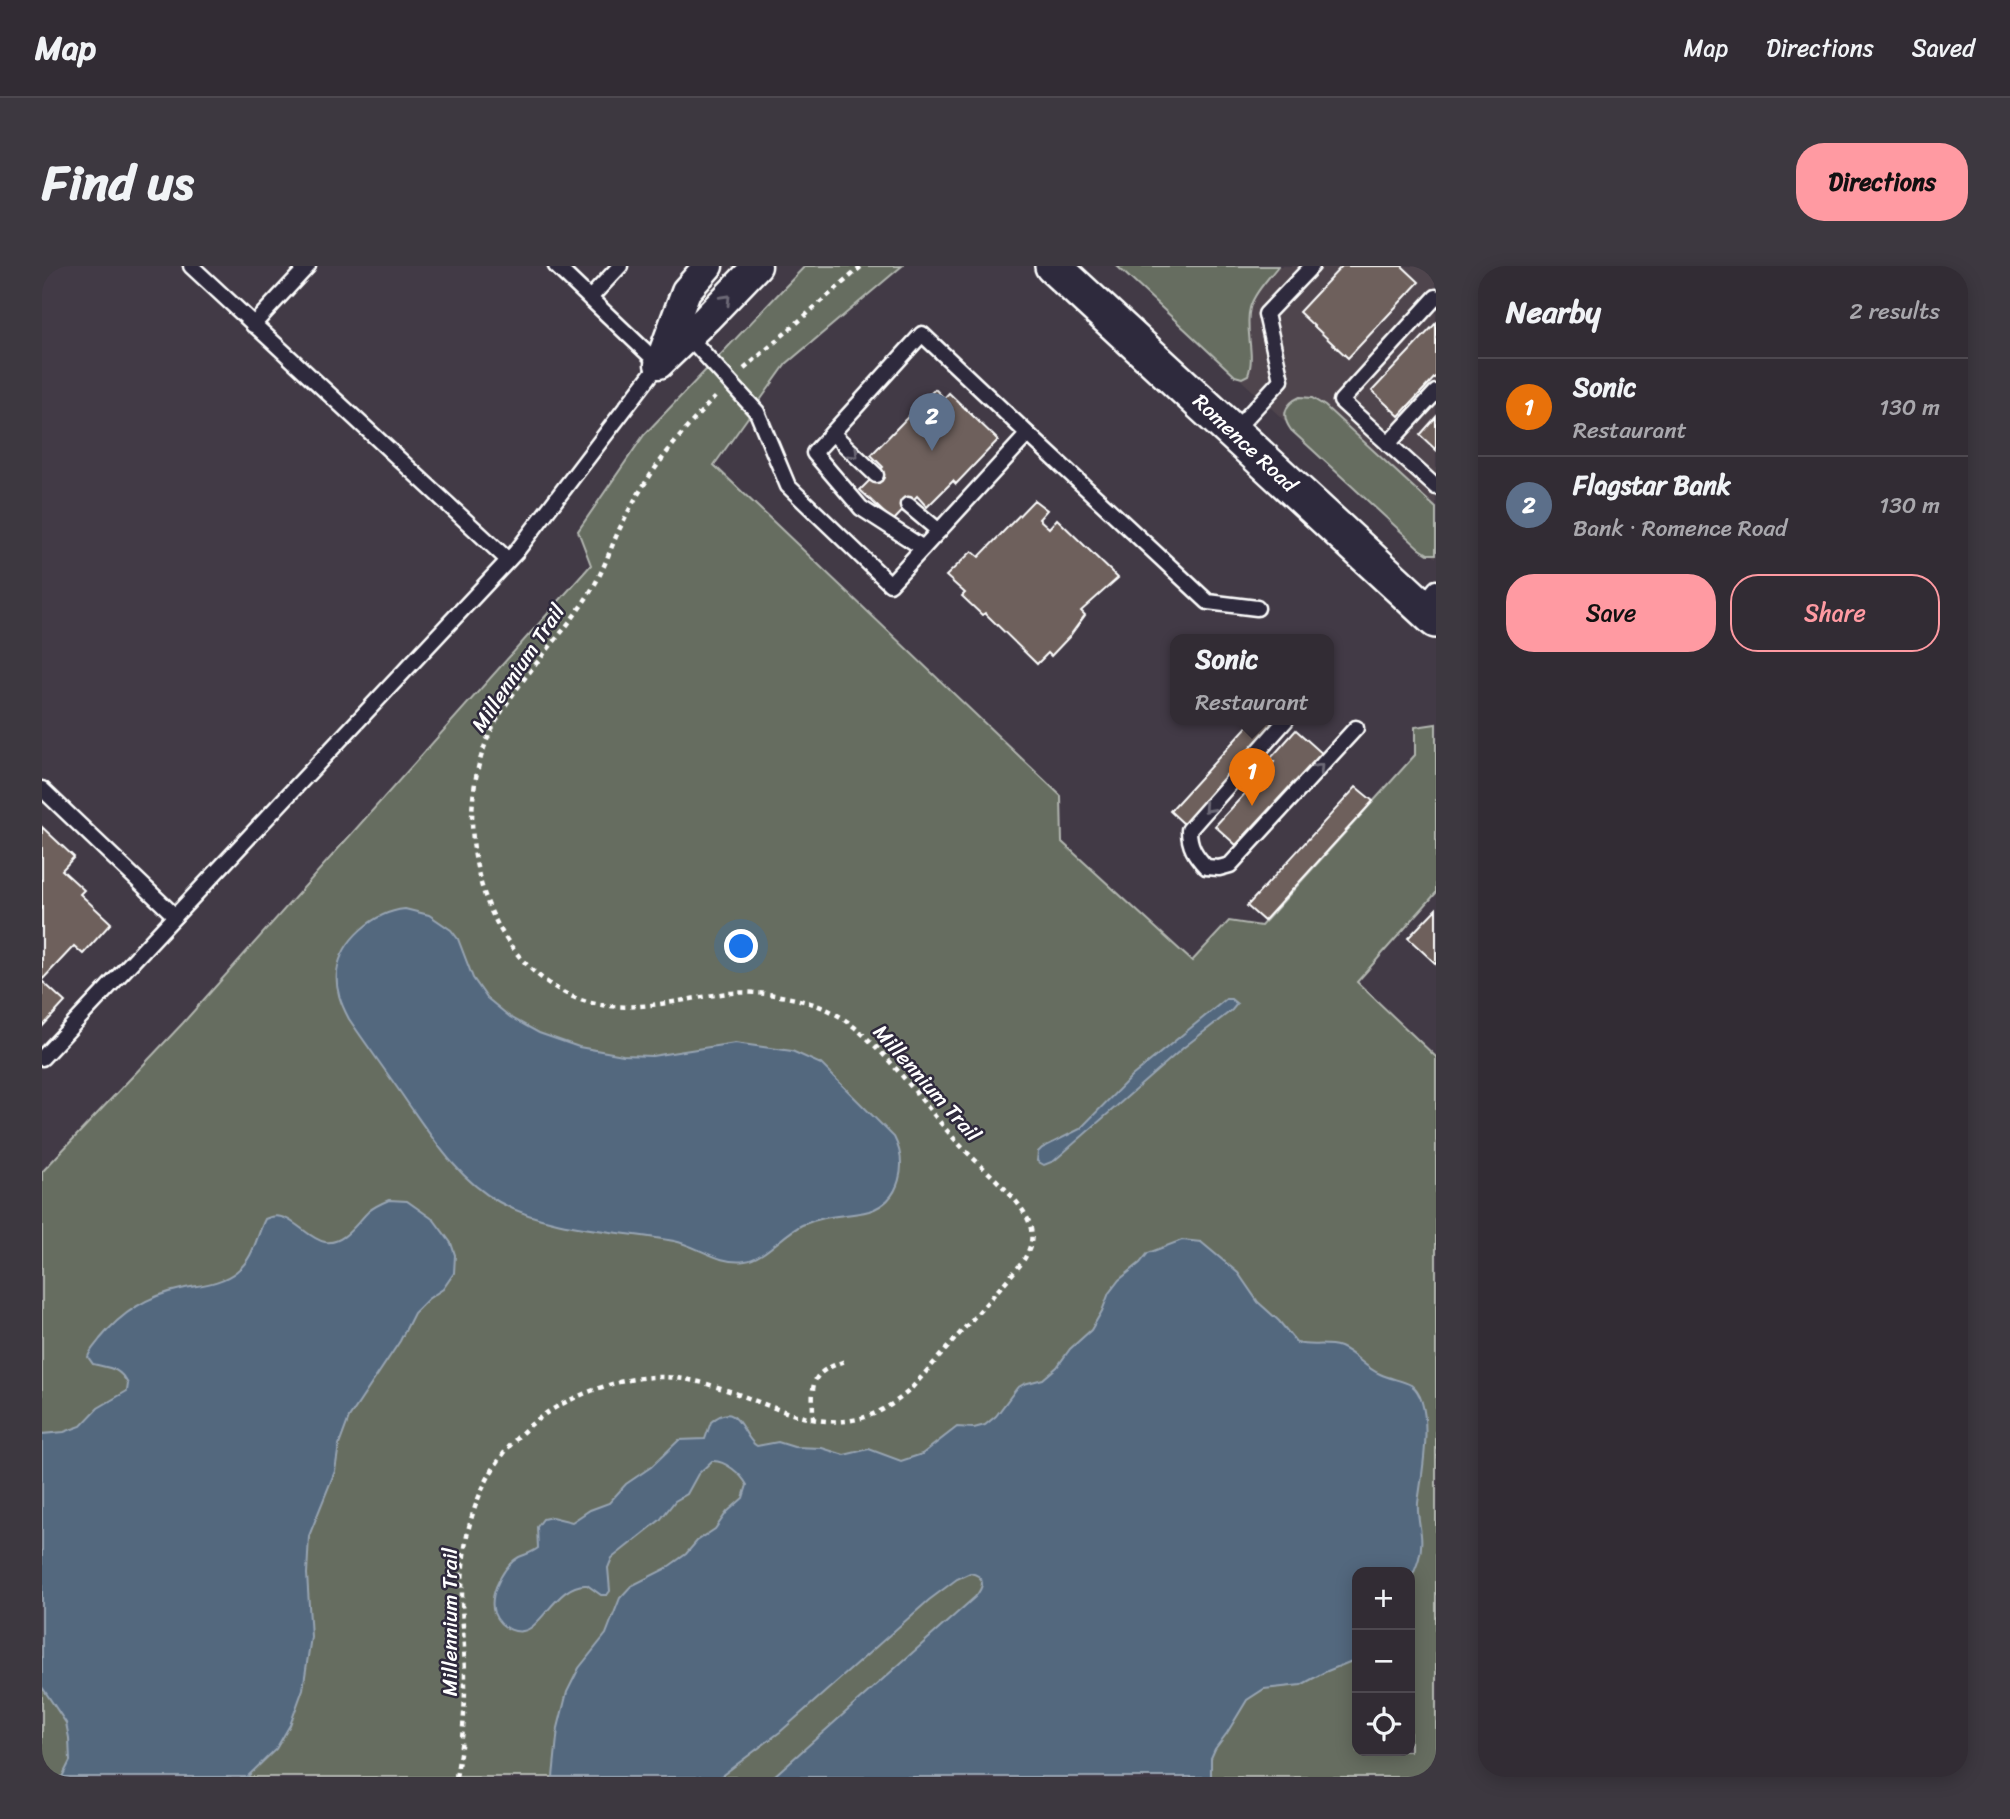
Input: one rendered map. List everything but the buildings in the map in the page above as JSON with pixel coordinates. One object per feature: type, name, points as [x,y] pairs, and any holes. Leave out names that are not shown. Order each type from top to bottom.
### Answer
[{"type":"street","points":[[659,364],[686,291],[708,266]]},
{"type":"street","points":[[659,364],[757,266]]},
{"type":"street","name":"Romence Road","points":[[1053,266],[1233,432],[1431,605]]},
{"type":"lane","points":[[191,266],[508,560]]},
{"type":"lane","points":[[253,324],[308,266]]},
{"type":"lane","points":[[42,1058],[508,560],[659,364],[556,266]]},
{"type":"lane","points":[[590,298],[620,266]]},
{"type":"lane","points":[[1233,432],[1281,380],[1266,314],[1312,266]]},
{"type":"lane","points":[[1436,297],[1341,401],[1436,487]]},
{"type":"lane","points":[[923,548],[861,509],[814,453],[922,334],[1208,601],[1257,608]]},
{"type":"lane","points":[[688,336],[757,412],[788,486],[890,584],[1028,434]]},
{"type":"lane","points":[[1388,444],[1436,392]]},
{"type":"lane","points":[[832,433],[876,475]]},
{"type":"lane","points":[[908,505],[939,531]]},
{"type":"lane","points":[[1282,725],[1189,830],[1189,841],[1195,856],[1206,867],[1230,865],[1356,728]]},
{"type":"lane","points":[[42,789],[175,916]]},
{"type":"path","name":"Millennium Trail","points":[[456,1777],[465,1711],[462,1577],[466,1537],[477,1501],[494,1468],[527,1427],[551,1410],[598,1388],[654,1377],[673,1377],[711,1384],[813,1420],[850,1420],[873,1414],[893,1405],[910,1390],[1027,1255],[1032,1232],[1029,1221],[1018,1204],[958,1143],[869,1040],[835,1013],[783,996],[757,993],[732,993],[618,1007],[593,1004],[571,996],[549,984],[526,964],[506,941],[493,919],[483,892],[477,859],[473,822],[475,785],[483,749],[496,720],[596,582],[622,522],[645,484],[695,418],[730,382],[862,266]]},
{"type":"path","points":[[813,1420],[813,1388],[818,1373],[848,1360]]},
{"type":"shaded area","points":[[1119,266],[1436,266],[1436,558],[1343,475]]},
{"type":"green space","points":[[805,266],[902,266],[786,364],[714,465],[1061,796],[1062,842],[1192,961],[1229,921],[1261,926],[1415,755],[1415,727],[1436,724],[1436,893],[1357,982],[1436,1057],[1436,1777],[42,1777],[42,1172],[183,1023],[591,565],[578,531],[644,435]]},
{"type":"green space","points":[[1117,266],[1278,266],[1258,291],[1250,308],[1248,325],[1251,359],[1248,375],[1242,378],[1235,376]]},
{"type":"green space","points":[[1300,397],[1312,398],[1325,406],[1436,508],[1436,554],[1428,554],[1420,549],[1291,430],[1285,415],[1287,407]]},
{"type":"water","points":[[405,909],[429,915],[451,930],[458,939],[473,978],[487,998],[510,1017],[539,1033],[579,1047],[623,1055],[652,1056],[735,1043],[792,1051],[821,1064],[894,1137],[901,1170],[895,1190],[880,1206],[869,1211],[828,1217],[802,1225],[759,1256],[745,1261],[717,1258],[674,1241],[541,1219],[499,1202],[471,1182],[437,1144],[349,1019],[339,996],[337,972],[345,949],[352,939],[371,922],[393,911]]},
{"type":"water","points":[[1226,999],[1237,1004],[1232,1010],[1183,1048],[1054,1161],[1044,1165],[1037,1161],[1038,1152],[1042,1148],[1080,1129],[1132,1076]]},
{"type":"water","points":[[389,1200],[407,1201],[434,1220],[451,1243],[455,1255],[454,1273],[443,1289],[414,1313],[400,1341],[349,1418],[339,1445],[335,1471],[309,1536],[307,1574],[311,1637],[303,1689],[290,1725],[276,1749],[247,1777],[62,1777],[70,1761],[66,1723],[42,1687],[42,1434],[64,1432],[81,1426],[98,1408],[127,1391],[128,1384],[121,1374],[93,1364],[88,1357],[117,1321],[157,1296],[231,1275],[247,1260],[265,1219],[282,1217],[317,1239],[332,1242],[350,1232],[371,1209]]},
{"type":"water","points":[[1182,1240],[1201,1242],[1238,1273],[1258,1302],[1279,1321],[1297,1343],[1340,1347],[1384,1376],[1411,1385],[1419,1394],[1425,1422],[1418,1507],[1420,1553],[1415,1569],[1352,1567],[1352,1661],[1301,1685],[1264,1689],[1247,1700],[1215,1749],[1211,1758],[1211,1777],[773,1777],[975,1597],[982,1582],[975,1574],[970,1573],[957,1579],[929,1600],[780,1732],[720,1777],[553,1777],[558,1728],[567,1692],[579,1668],[606,1634],[620,1598],[631,1586],[665,1569],[715,1529],[727,1512],[743,1498],[747,1485],[732,1469],[712,1461],[698,1474],[687,1494],[675,1501],[660,1520],[612,1558],[608,1568],[610,1591],[607,1595],[601,1595],[587,1585],[579,1586],[564,1593],[528,1630],[510,1630],[494,1613],[494,1593],[511,1563],[538,1548],[537,1527],[543,1519],[552,1517],[572,1522],[590,1510],[609,1503],[626,1484],[651,1467],[679,1440],[705,1439],[711,1422],[728,1414],[739,1422],[757,1446],[778,1442],[794,1447],[822,1448],[844,1455],[869,1449],[901,1461],[922,1454],[957,1427],[974,1428],[985,1425],[996,1416],[1017,1388],[1043,1379],[1057,1367],[1070,1349],[1091,1330],[1109,1293],[1119,1280],[1148,1253]]},
{"type":"place","name":"Flagstar Bank","points":[[932,451]]},
{"type":"place","name":"Sonic","points":[[1252,806]]}]
